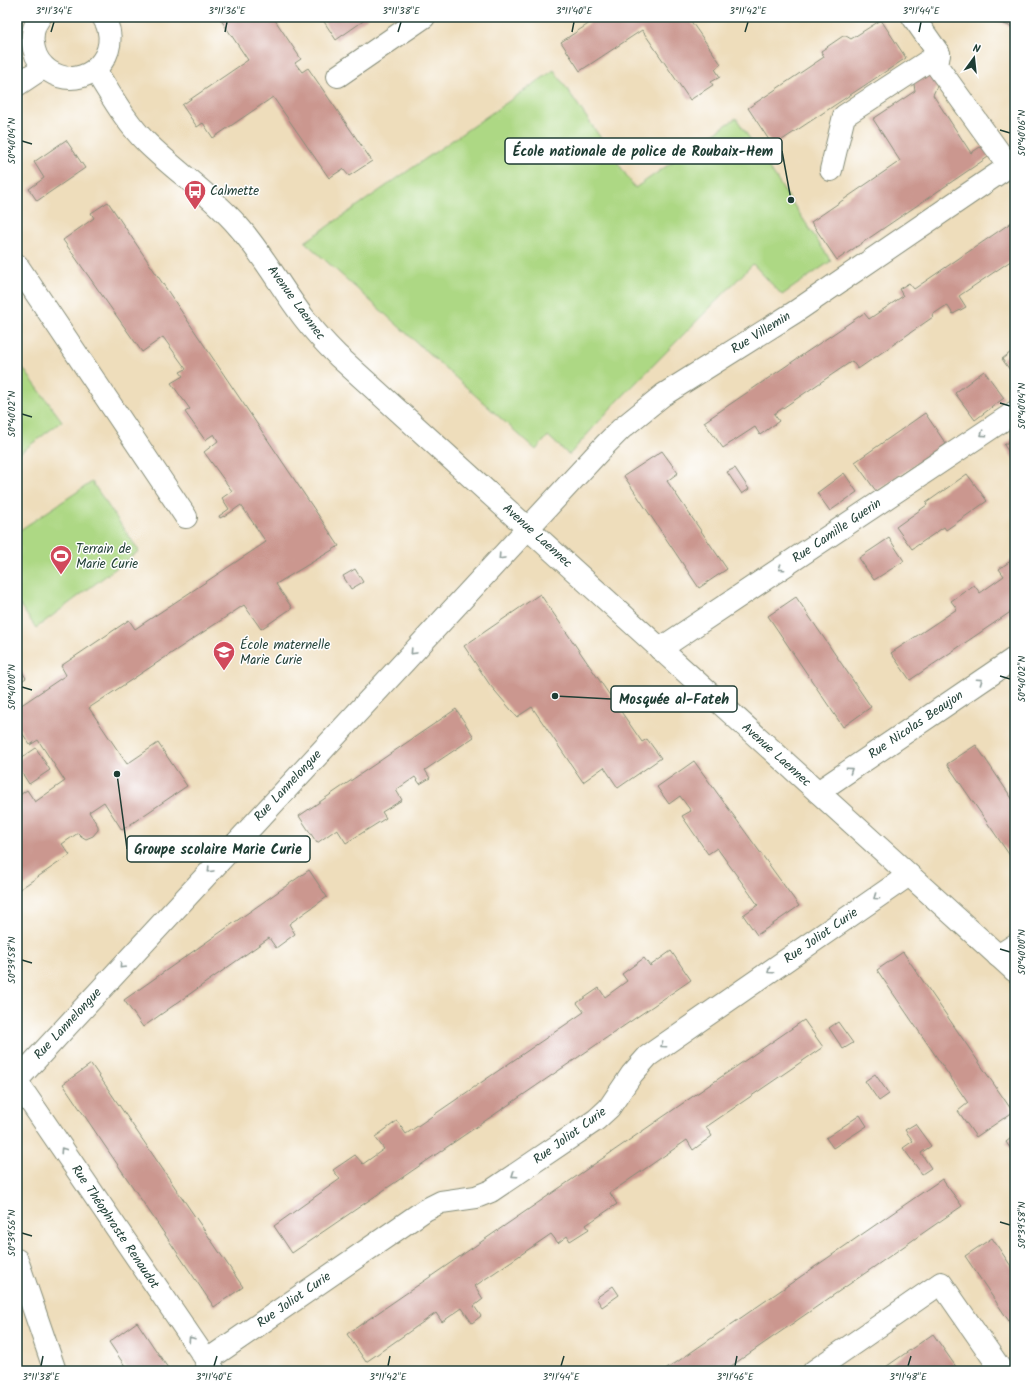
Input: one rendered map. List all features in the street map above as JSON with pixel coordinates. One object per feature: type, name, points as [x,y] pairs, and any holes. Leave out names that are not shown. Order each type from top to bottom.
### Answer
[{"type":"street","points":[[40,17],[33,32],[33,45],[36,57],[44,67],[54,74],[66,78],[78,78],[95,70],[103,61],[108,50],[110,37],[109,20]]},
{"type":"street","points":[[338,76],[424,17]]},
{"type":"street","points":[[913,17],[939,54],[937,66],[1012,164]]},
{"type":"street","points":[[832,170],[844,116],[939,54]]},
{"type":"street","points":[[17,85],[44,67]]},
{"type":"street","name":"Avenue Laennec","points":[[95,70],[127,119],[147,143],[209,197],[238,226],[257,249],[304,318],[338,356],[909,875],[1007,950],[1015,971]]},
{"type":"street","name":"Rue Villemin","points":[[528,528],[606,444],[663,395],[794,312],[1012,164]]},
{"type":"street","points":[[17,265],[186,516]]},
{"type":"street","name":"Rue Camille Guerin","points":[[660,649],[1015,412]]},
{"type":"street","name":"Rue Lannelongue","points":[[17,1081],[528,528]]},
{"type":"street","name":"Rue Nicolas Beaujon","points":[[818,792],[1015,658]]},
{"type":"street","name":"Rue Joliot Curie","points":[[210,1366],[425,1210],[441,1202],[476,1197],[491,1191],[596,1120],[609,1108],[632,1074],[648,1056],[909,875]]},
{"type":"street","name":"Rue Théophraste Renaudot","points":[[17,1081],[210,1366]]},
{"type":"street","points":[[17,1260],[55,1371]]},
{"type":"street","points":[[814,1371],[941,1283],[1002,1371]]},
{"type":"green space","points":[[554,70],[635,188],[736,118],[831,261],[782,295],[753,264],[609,410],[569,455],[548,436],[536,450],[305,242]]},
{"type":"green space","points":[[17,360],[62,421],[17,455]]},
{"type":"green space","name":"Terrain de Marie Curie","points":[[92,482],[139,551],[36,628],[17,601],[17,532]]},
{"type":"building","points":[[219,17],[273,17],[301,59],[295,63],[302,72],[308,68],[372,161],[349,176],[343,169],[329,178],[273,97],[213,138],[203,123],[197,127],[182,105],[248,60]]},
{"type":"building","points":[[321,17],[369,17],[336,40]]},
{"type":"building","points":[[599,17],[688,17],[721,64],[715,69],[720,77],[711,82],[713,85],[690,100],[642,30],[580,71],[561,42]]},
{"type":"building","points":[[988,17],[1015,17],[1015,28],[1004,24]]},
{"type":"building","points":[[881,20],[906,58],[773,146],[748,108],[824,57],[821,51],[843,36],[851,39]]},
{"type":"building","points":[[925,73],[930,75],[936,82],[937,86],[933,95],[971,153],[983,145],[991,155],[837,260],[811,222],[900,161],[873,119],[915,91],[914,80]]},
{"type":"building","points":[[66,140],[85,168],[37,201],[29,189],[44,178],[34,162]]},
{"type":"building","points":[[108,202],[339,546],[276,584],[292,608],[261,629],[244,605],[89,708],[127,764],[158,743],[187,786],[122,830],[104,802],[89,812],[98,826],[98,830],[93,836],[86,839],[78,833],[62,844],[70,855],[17,891],[17,797],[27,790],[35,802],[65,781],[38,740],[30,745],[17,725],[17,708],[66,675],[61,666],[129,620],[135,629],[266,542],[241,505],[224,517],[220,518],[219,516],[229,509],[222,498],[232,491],[204,452],[218,441],[214,434],[205,440],[185,412],[190,409],[171,383],[183,376],[180,372],[186,369],[163,337],[142,352],[63,240],[94,218],[91,213]]},
{"type":"building","points":[[1015,220],[1015,265],[1012,260],[959,296],[966,307],[953,314],[947,305],[932,315],[933,317],[858,369],[852,361],[774,414],[779,421],[760,435],[755,427],[723,448],[704,422],[864,313],[869,319],[903,296],[899,289],[909,283],[914,289]]},
{"type":"building","points":[[1015,349],[1015,377],[1002,359]]},
{"type":"building","points":[[984,371],[1004,398],[975,420],[955,393]]},
{"type":"building","points":[[925,413],[946,444],[876,491],[855,462]]},
{"type":"building","points":[[1015,437],[1015,461],[1004,445]]},
{"type":"building","points":[[662,451],[678,473],[667,481],[727,569],[699,588],[624,476]]},
{"type":"building","points":[[735,468],[749,489],[742,494],[727,472]]},
{"type":"building","points":[[844,473],[857,492],[830,511],[817,493]]},
{"type":"building","points":[[967,474],[987,501],[946,530],[944,527],[912,549],[896,527],[927,505],[926,503]]},
{"type":"building","points":[[889,538],[904,561],[874,580],[859,558]]},
{"type":"building","points":[[1015,558],[1015,609],[910,680],[891,653],[957,609],[951,601],[974,585],[980,593],[1004,576],[999,569]]},
{"type":"building","points":[[355,569],[363,582],[351,589],[343,576]]},
{"type":"building","points":[[540,594],[642,742],[647,739],[661,758],[618,788],[604,767],[583,782],[532,707],[517,717],[490,685],[464,646]]},
{"type":"building","points":[[796,597],[871,707],[843,727],[768,616]]},
{"type":"building","points":[[17,664],[26,678],[17,684]]},
{"type":"building","points":[[456,709],[474,737],[425,770],[430,778],[420,784],[415,777],[396,790],[402,800],[382,812],[386,818],[346,843],[337,829],[317,843],[299,816]]},
{"type":"building","points":[[976,745],[1015,803],[1015,863],[947,764]]},
{"type":"building","points":[[36,748],[50,770],[29,784],[17,765],[17,761]]},
{"type":"building","points":[[694,761],[799,906],[757,935],[743,915],[758,905],[717,848],[708,854],[682,816],[691,811],[680,796],[669,804],[657,787]]},
{"type":"building","points":[[309,870],[327,897],[289,924],[295,934],[276,948],[269,938],[143,1027],[124,1000]]},
{"type":"building","points":[[671,951],[691,980],[292,1253],[274,1226],[340,1179],[333,1170],[355,1155],[363,1164],[384,1149],[375,1137],[397,1121],[406,1134],[584,1012],[577,1003],[599,988],[605,997],[627,981],[622,974],[644,958],[650,966]]},
{"type":"building","points":[[903,952],[1013,1112],[976,1137],[958,1111],[968,1103],[877,970]]},
{"type":"building","points":[[804,1020],[823,1047],[706,1127],[712,1136],[693,1150],[687,1140],[610,1193],[617,1204],[586,1225],[589,1229],[570,1241],[567,1236],[558,1243],[551,1234],[475,1286],[483,1299],[474,1306],[481,1316],[472,1323],[462,1308],[442,1322],[436,1313],[366,1362],[347,1334]]},
{"type":"building","points":[[838,1022],[853,1043],[843,1049],[829,1028]]},
{"type":"building","points":[[91,1064],[243,1287],[214,1307],[63,1084]]},
{"type":"building","points":[[875,1074],[889,1094],[879,1101],[865,1081]]},
{"type":"building","points":[[860,1115],[867,1126],[833,1148],[826,1138]]},
{"type":"building","points":[[915,1124],[931,1146],[921,1153],[931,1168],[922,1174],[903,1148],[913,1141],[905,1130]]},
{"type":"building","points":[[1015,1135],[1015,1155],[1006,1142]]},
{"type":"building","points":[[942,1179],[962,1206],[724,1371],[664,1371]]},
{"type":"building","points":[[992,1238],[1015,1272],[1015,1330],[965,1256]]},
{"type":"building","points":[[613,1286],[619,1295],[602,1307],[596,1298]]},
{"type":"building","points":[[137,1322],[170,1371],[128,1371],[109,1342]]},
{"type":"building","points":[[933,1334],[959,1371],[880,1371]]},
{"type":"place","name":"École nationale de police de Roubaix-Hem","points":[[791,200]]},
{"type":"place","name":"Calmette","points":[[195,210]]},
{"type":"place","name":"Terrain de Marie Curie","points":[[61,576]]},
{"type":"place","name":"École maternelle Marie Curie","points":[[224,672]]},
{"type":"place","name":"Mosquée al-Fateh","points":[[555,696]]},
{"type":"place","name":"Groupe scolaire Marie Curie","points":[[117,774]]}]
